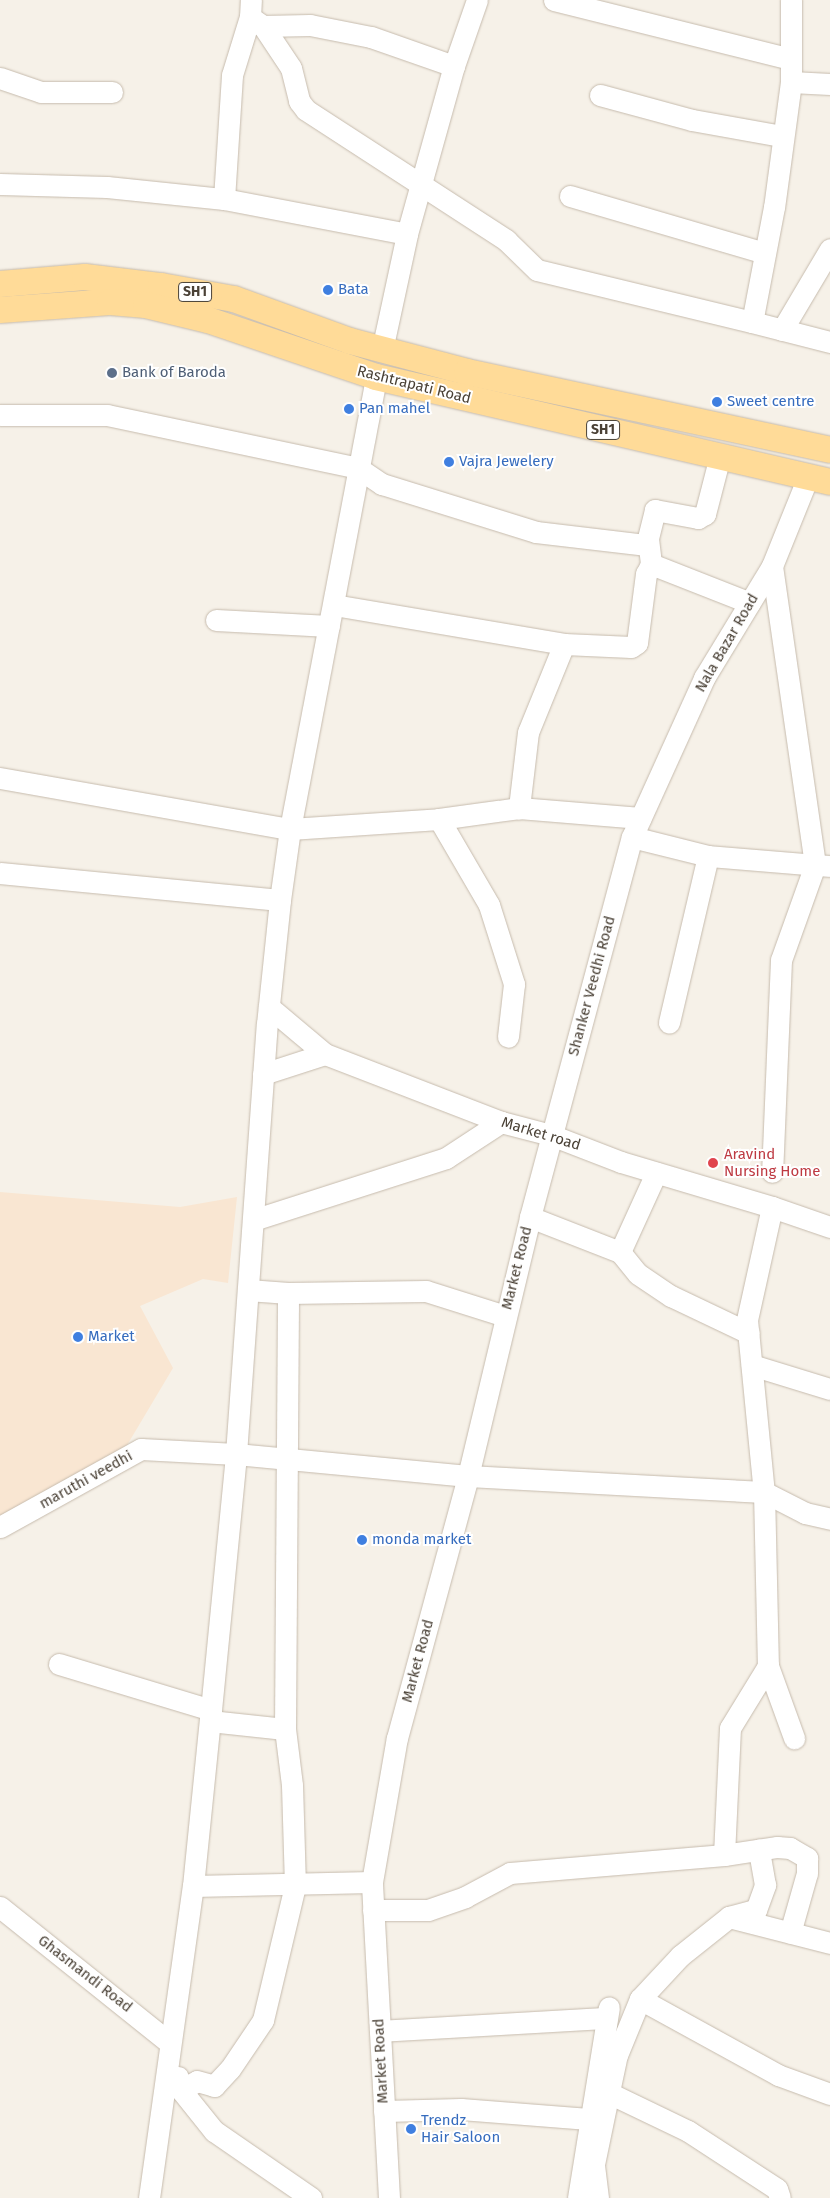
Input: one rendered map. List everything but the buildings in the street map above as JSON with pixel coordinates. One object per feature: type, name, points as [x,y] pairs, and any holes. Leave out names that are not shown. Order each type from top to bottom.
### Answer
[{"type":"main road","name":"Rashtrapati Road","points":[[0,284],[85,277],[161,286],[234,299],[382,350],[467,372],[830,450]]},
{"type":"main road","points":[[55,280],[57,305]]},
{"type":"main road","name":"Rashtrapati Road","points":[[0,310],[110,302],[146,305],[208,320],[376,377],[819,479]]},
{"type":"street","points":[[382,350],[407,234],[422,186],[454,66],[477,0]]},
{"type":"street","points":[[554,0],[791,59]]},
{"type":"street","points":[[752,322],[765,253],[790,82],[791,0]]},
{"type":"street","points":[[255,14],[339,29],[454,66]]},
{"type":"street","points":[[255,14],[291,68],[299,100],[306,110],[506,240],[537,270],[830,342]]},
{"type":"street","points":[[224,199],[232,75],[255,14]]},
{"type":"street","points":[[0,78],[40,92],[112,92]]},
{"type":"street","points":[[790,82],[830,84]]},
{"type":"street","points":[[600,95],[692,120],[782,136]]},
{"type":"street","points":[[0,184],[107,187],[224,199],[407,234]]},
{"type":"street","points":[[570,196],[765,253]]},
{"type":"street","points":[[782,330],[830,249]]},
{"type":"street","points":[[149,2198],[193,1886],[211,1716],[236,1454],[268,1007],[280,900],[290,829],[376,377]]},
{"type":"street","points":[[0,415],[107,415],[358,468],[382,484],[536,532],[649,554],[750,603]]},
{"type":"street","points":[[334,605],[564,644],[631,647],[637,643],[655,510],[698,518],[706,514],[720,456]]},
{"type":"street","name":"Nala Bazar Road","points":[[637,828],[704,678],[772,566],[819,479]]},
{"type":"street","points":[[772,566],[822,866],[782,960],[772,1172]]},
{"type":"street","points":[[216,620],[330,626]]},
{"type":"street","points":[[519,808],[528,732],[564,644]]},
{"type":"street","points":[[0,778],[290,829],[439,819],[519,808],[637,828],[708,856],[822,866]]},
{"type":"street","points":[[439,819],[489,905],[514,984],[508,1037]]},
{"type":"street","name":"Shanker Veedhi Road","points":[[552,1135],[637,828]]},
{"type":"street","points":[[669,1022],[708,856]]},
{"type":"street","points":[[0,873],[280,900]]},
{"type":"street","name":"Market road","points":[[268,1007],[325,1054],[501,1122],[552,1135],[656,1173],[772,1206],[830,1228]]},
{"type":"street","points":[[263,1074],[325,1054]]},
{"type":"street","points":[[253,1220],[446,1158],[501,1122]]},
{"type":"street","name":"Market Road","points":[[389,2198],[372,1882],[396,1738],[468,1476],[505,1316],[552,1135]]},
{"type":"street","points":[[620,1252],[656,1173]]},
{"type":"street","points":[[772,1206],[748,1304],[749,1333],[764,1492],[768,1666],[794,1738]]},
{"type":"street","points":[[530,1217],[620,1252],[638,1274],[671,1296],[749,1333]]},
{"type":"street","points":[[248,1290],[288,1293],[426,1291],[505,1316]]},
{"type":"street","points":[[181,2090],[197,2080],[214,2086],[230,2069],[263,2020],[295,1886],[292,1785],[285,1729],[288,1293]]},
{"type":"street","points":[[752,1365],[830,1389]]},
{"type":"street","name":"maruthi veedhi","points":[[0,1527],[142,1450],[236,1454],[468,1476],[764,1492]]},
{"type":"street","points":[[764,1492],[805,1513],[830,1519]]},
{"type":"street","points":[[59,1664],[211,1716],[285,1729]]},
{"type":"street","points":[[724,1855],[730,1728],[768,1666]]},
{"type":"street","points":[[373,1910],[428,1910],[465,1897],[510,1874],[790,1848],[807,1858],[808,1873],[790,1933]]},
{"type":"street","points":[[598,2198],[594,2164],[617,2055],[640,1998],[680,1956],[729,1917],[756,1910],[766,1885],[759,1850]]},
{"type":"street","points":[[193,1886],[295,1886],[372,1882]]},
{"type":"street","name":"Ghasmandi Road","points":[[0,1907],[170,2043]]},
{"type":"street","points":[[729,1917],[830,1943]]},
{"type":"street","points":[[640,1998],[778,2075],[830,2094]]},
{"type":"street","points":[[380,2031],[608,2013],[589,2119],[578,2198]]},
{"type":"street","points":[[170,2043],[181,2090],[214,2131],[311,2198]]},
{"type":"street","points":[[609,2093],[688,2131],[777,2189],[780,2198]]},
{"type":"street","points":[[384,2110],[461,2109],[589,2119]]},
{"type":"shaded area","name":"Market","points":[[0,1192],[180,1207],[237,1197],[228,1283],[203,1279],[140,1306],[173,1368],[123,1452],[0,1521]]},
{"type":"place","name":"Bata","points":[[328,290]]},
{"type":"place","name":"Bank of Baroda","points":[[112,373]]},
{"type":"place","name":"Sweet centre","points":[[717,402]]},
{"type":"place","name":"Pan mahel","points":[[349,409]]},
{"type":"place","name":"Vajra Jewelery","points":[[449,462]]},
{"type":"place","name":"Aravind Nursing Home","points":[[713,1163]]},
{"type":"place","name":"Market","points":[[78,1337]]},
{"type":"place","name":"monda market","points":[[362,1540]]},
{"type":"place","name":"Trendz Hair Saloon","points":[[411,2129]]}]
